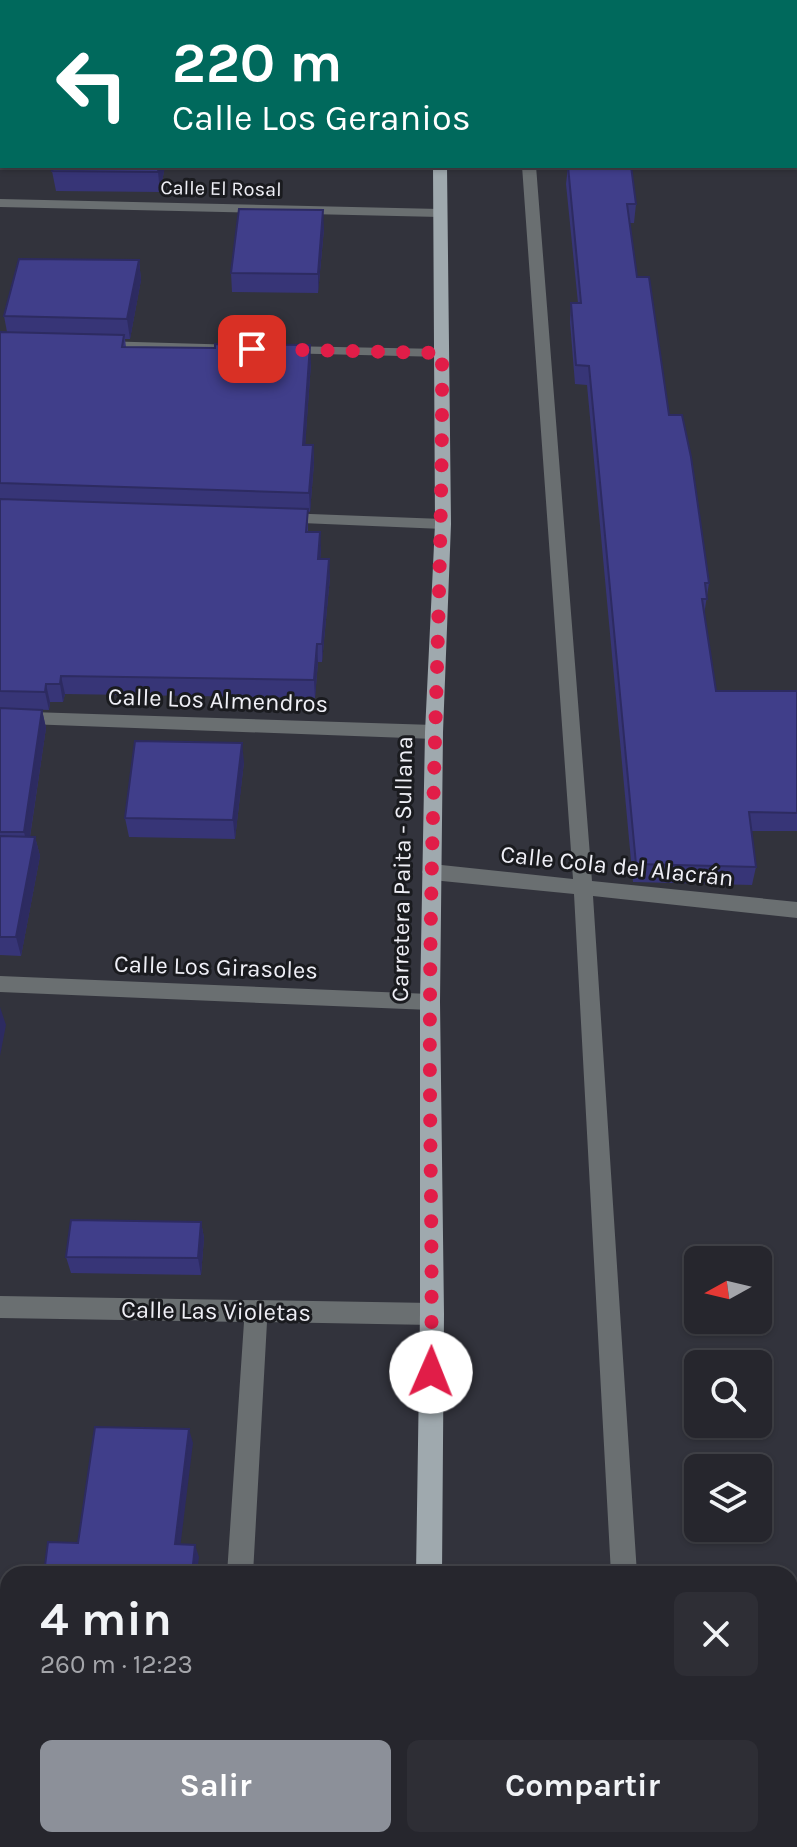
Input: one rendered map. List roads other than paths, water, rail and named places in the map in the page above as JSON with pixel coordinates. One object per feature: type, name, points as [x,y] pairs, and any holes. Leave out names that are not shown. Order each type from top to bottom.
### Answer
[{"type":"main road","name":"Carretera Paita - Sullana","points":[[429,1566],[432,1314],[430,1002],[434,732],[443,524],[440,168]]},
{"type":"street","points":[[529,168],[574,737],[623,1566]]},
{"type":"street","name":"Calle El Rosal","points":[[0,203],[440,213]]},
{"type":"street","points":[[79,345],[442,353]]},
{"type":"street","points":[[269,518],[443,524]]},
{"type":"street","name":"Calle Los Almendros","points":[[0,717],[434,732]]},
{"type":"street","name":"Calle Cola del Alacrán","points":[[432,872],[797,910]]},
{"type":"street","name":"Calle Los Girasoles","points":[[0,984],[430,1002]]},
{"type":"street","name":"Calle Las Violetas","points":[[0,1307],[432,1314]]},
{"type":"street","points":[[240,1566],[256,1312]]}]
